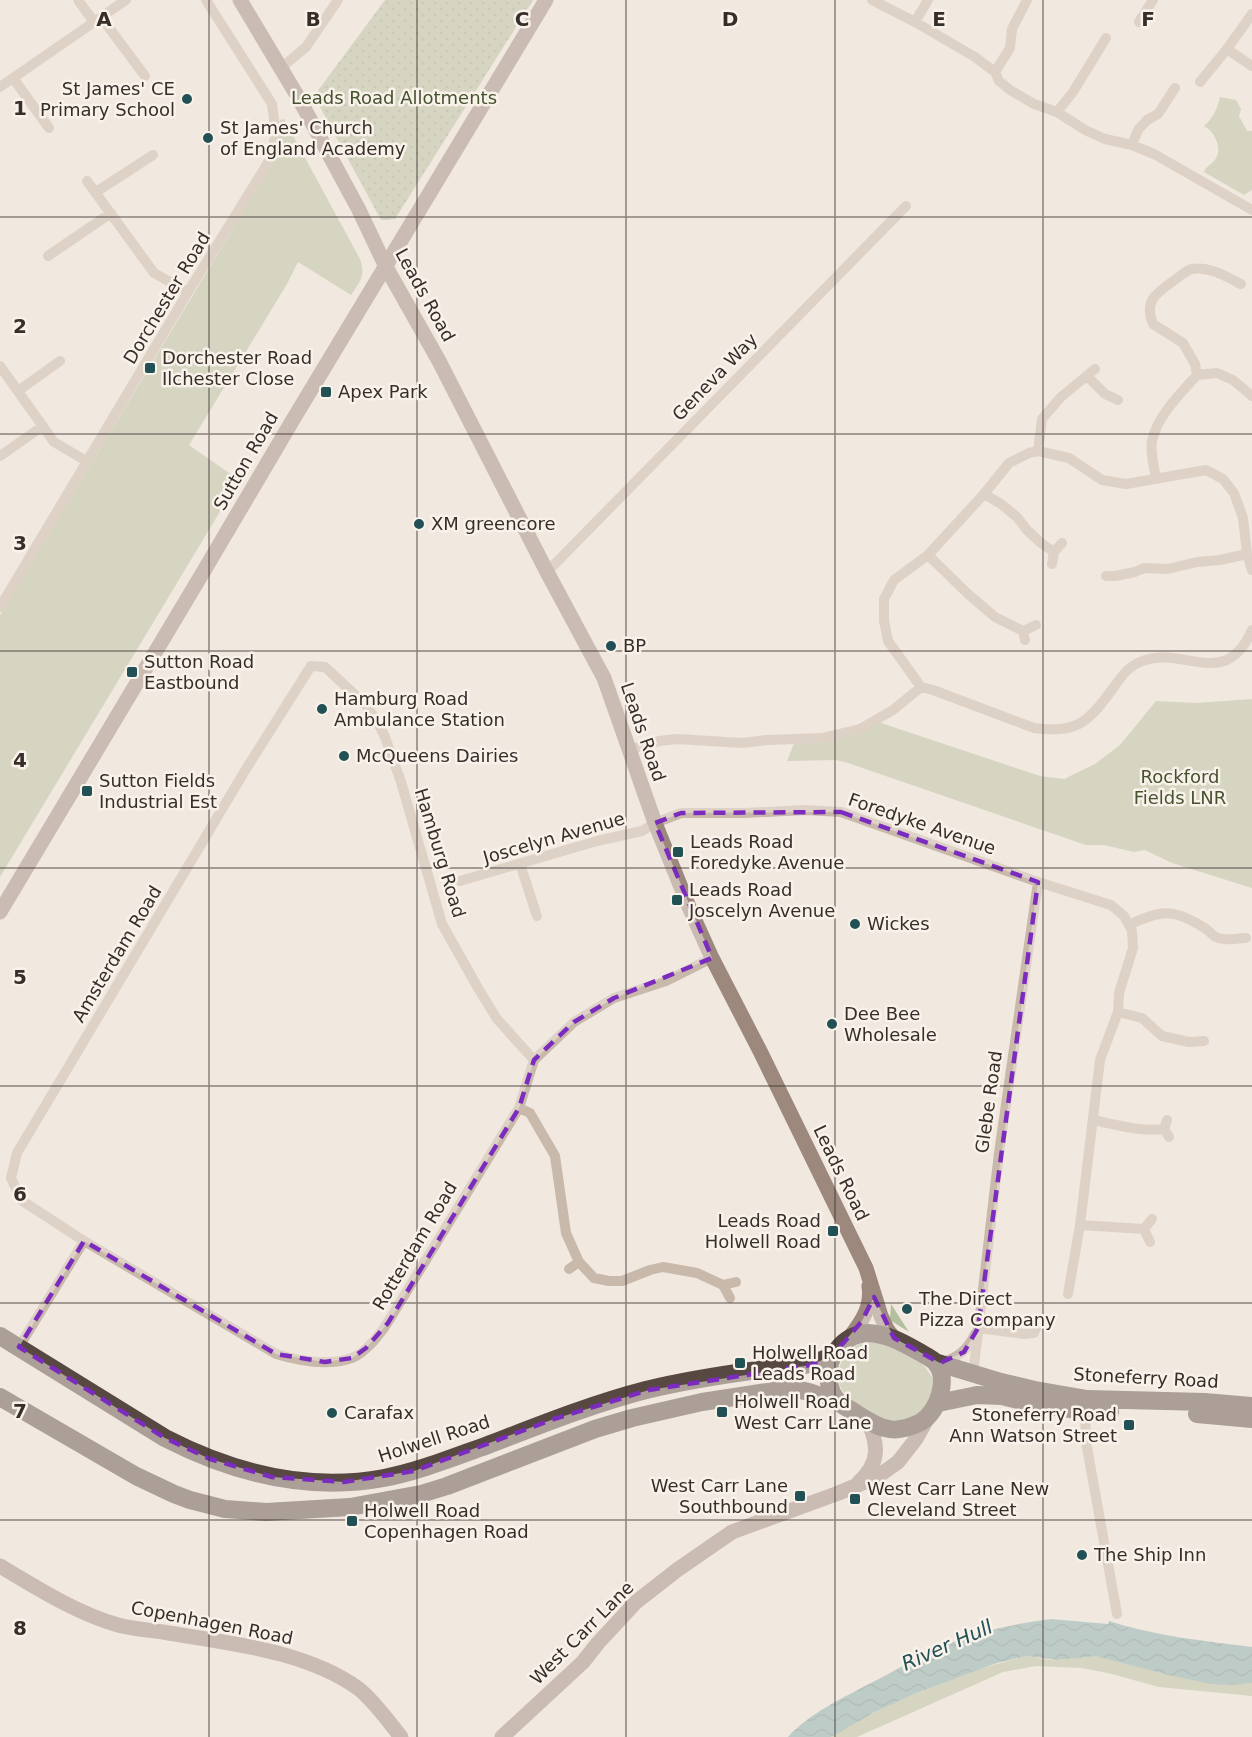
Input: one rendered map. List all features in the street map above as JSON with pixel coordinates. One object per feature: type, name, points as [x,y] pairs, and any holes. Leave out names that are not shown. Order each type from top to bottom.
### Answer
[{"type":"highway","points":[[0,1397],[120,1467],[167,1491],[208,1505],[248,1512],[350,1507],[421,1494],[469,1478],[595,1429],[632,1418],[702,1402],[780,1390],[795,1389],[809,1392],[840,1403],[867,1420],[888,1429],[897,1430],[927,1419],[938,1403],[941,1381],[937,1362],[894,1338],[877,1333],[850,1337],[842,1343],[829,1362],[830,1386],[840,1403]]},
{"type":"highway","name":"Holwell Road","points":[[0,1336],[165,1438],[210,1459],[272,1477],[344,1482],[383,1478],[414,1471],[554,1419],[639,1392],[718,1376],[811,1365],[833,1355]]},
{"type":"highway","name":"Stoneferry Road","points":[[937,1362],[1035,1390],[1087,1399],[1204,1402],[1252,1406]]},
{"type":"highway","name":"Stoneferry Road","points":[[938,1403],[977,1395],[1002,1396],[1035,1404],[1085,1411],[1212,1415],[1252,1419]]},
{"type":"street","points":[[78,0],[98,19],[145,76]]},
{"type":"street","points":[[0,86],[126,0]]},
{"type":"street","name":"Dorchester Road","points":[[0,607],[269,161],[276,134],[272,104],[206,0]]},
{"type":"street","name":"Leads Road","points":[[240,0],[281,68],[359,210],[386,267],[439,361],[604,678],[655,824],[712,957],[866,1268],[881,1316],[894,1338]]},
{"type":"street","points":[[281,68],[306,47],[338,0]]},
{"type":"street","name":"Sutton Road","points":[[0,912],[546,0]]},
{"type":"street","points":[[872,0],[975,57],[995,72],[999,81],[1010,90],[1034,104],[1057,112],[1085,130],[1105,139],[1132,145],[1154,154],[1252,210]]},
{"type":"street","points":[[915,22],[928,0]]},
{"type":"street","points":[[995,72],[1010,48],[1012,29],[1027,0]]},
{"type":"street","points":[[1139,22],[1153,0]]},
{"type":"street","points":[[1200,82],[1252,14]]},
{"type":"street","points":[[1057,112],[1073,92],[1106,38]]},
{"type":"street","points":[[1227,49],[1252,66]]},
{"type":"street","points":[[13,78],[49,128]]},
{"type":"street","points":[[1132,145],[1138,130],[1147,120],[1158,114],[1175,88]]},
{"type":"street","points":[[96,192],[153,155]]},
{"type":"street","points":[[87,181],[154,273],[188,292]]},
{"type":"street","name":"Geneva Way","points":[[547,572],[906,206]]},
{"type":"street","points":[[48,256],[111,213]]},
{"type":"street","points":[[1197,375],[1183,343],[1153,324],[1149,309],[1152,299],[1188,265],[1212,271],[1241,284]]},
{"type":"street","points":[[18,391],[60,361]]},
{"type":"street","points":[[0,366],[54,442],[88,462]]},
{"type":"street","points":[[1038,451],[1042,418],[1061,397],[1091,373],[1105,394],[1118,400]]},
{"type":"street","points":[[1156,478],[1152,451],[1153,439],[1161,420],[1197,375],[1217,373],[1233,380],[1252,396]]},
{"type":"street","points":[[0,456],[43,426]]},
{"type":"street","points":[[1252,569],[1247,554],[1243,519],[1234,493],[1224,479],[1206,470],[1126,484],[1102,480],[1069,458],[1038,451],[1009,463],[928,555],[894,580],[884,599],[884,621],[888,641],[921,687],[1034,728],[1052,730],[1080,724],[1096,710],[1121,676],[1138,663],[1155,657],[1212,664],[1220,662],[1238,653],[1246,645],[1252,630]]},
{"type":"street","points":[[984,494],[1002,504],[1041,543],[1054,552]]},
{"type":"street","points":[[1052,564],[1054,552],[1062,543]]},
{"type":"street","points":[[1106,576],[1135,572],[1143,563],[1168,569],[1247,554]]},
{"type":"street","points":[[928,555],[995,617],[1024,635],[1036,625]]},
{"type":"street","points":[[0,584],[10,591]]},
{"type":"street","name":"Hamburg Road","points":[[311,666],[325,667],[366,705],[378,723],[401,782],[442,924],[497,1019],[534,1060]]},
{"type":"street","name":"Amsterdam Road","points":[[84,1241],[21,1200],[11,1178],[17,1153],[246,769],[311,666]]},
{"type":"street","points":[[629,750],[659,741],[677,739],[743,743],[822,738],[860,729],[893,710],[921,687]]},
{"type":"street","name":"Foredyke Avenue","points":[[655,824],[681,813],[805,810],[841,812],[1038,882],[1111,905],[1124,916],[1129,925]]},
{"type":"street","name":"Joscelyn Avenue","points":[[460,881],[597,841],[642,831],[655,824]]},
{"type":"street","points":[[520,864],[537,916]]},
{"type":"street","name":"Glebe Road","points":[[973,1374],[1010,1070],[1038,882]]},
{"type":"street","points":[[1068,1294],[1080,1225],[1100,1060],[1118,1012],[1119,993],[1133,948],[1132,931],[1129,925],[1151,915],[1169,913],[1186,917],[1207,929],[1216,938],[1228,940],[1246,938]]},
{"type":"street","name":"Rotterdam Road","points":[[84,1241],[276,1354],[294,1359],[325,1362],[352,1358],[366,1348],[388,1323],[519,1108],[534,1060],[574,1022],[614,998],[666,981],[712,957]]},
{"type":"street","points":[[1118,1012],[1142,1018],[1162,1036],[1189,1042],[1204,1041]]},
{"type":"street","points":[[519,1108],[530,1113],[555,1156],[566,1233],[579,1262],[594,1278],[622,1281],[663,1267],[697,1273],[723,1285],[730,1298]]},
{"type":"street","points":[[1093,1120],[1137,1129],[1167,1128]]},
{"type":"street","points":[[1144,1229],[1152,1219]]},
{"type":"street","points":[[1080,1225],[1144,1229]]},
{"type":"street","points":[[1144,1229],[1150,1242]]},
{"type":"street","points":[[19,1347],[84,1241]]},
{"type":"street","points":[[569,1269],[579,1262]]},
{"type":"street","name":"Leads Road","points":[[850,1337],[868,1310],[870,1294],[866,1268]]},
{"type":"street","points":[[723,1285],[736,1281]]},
{"type":"street","points":[[978,1328],[1024,1334],[1034,1333],[1038,1323]]},
{"type":"street","name":"Glebe Road","points":[[937,1362],[950,1360],[964,1352],[978,1328]]},
{"type":"street","points":[[1085,1411],[1086,1442],[1117,1614]]},
{"type":"street","name":"West Carr Lane","points":[[502,1737],[583,1662],[636,1602],[677,1570],[732,1532],[877,1478],[898,1462],[916,1439],[927,1419]]},
{"type":"street","points":[[855,1486],[868,1474],[876,1455],[874,1434],[867,1420]]},
{"type":"street","name":"Copenhagen Road","points":[[0,1566],[47,1594],[119,1625],[243,1646],[296,1659],[329,1672],[367,1696],[401,1737]]},
{"type":"highlighted area","points":[[841,812],[1038,882],[978,1328],[964,1352],[940,1363],[894,1338],[874,1297],[862,1321],[833,1355],[811,1365],[649,1390],[554,1419],[414,1471],[344,1482],[272,1477],[210,1459],[165,1438],[19,1347],[84,1241],[276,1354],[325,1362],[352,1358],[366,1348],[388,1323],[519,1108],[534,1060],[574,1022],[614,998],[712,958],[655,823],[681,813]]},
{"type":"green space","name":"Leads Road Allotments","points":[[385,0],[533,0],[395,219],[381,220],[314,96]]},
{"type":"green space","points":[[1220,97],[1236,100],[1241,109],[1239,116],[1247,131],[1252,131],[1252,190],[1244,195],[1204,172],[1217,157],[1218,147],[1212,132],[1204,126],[1218,106]]},
{"type":"green space","points":[[284,119],[360,259],[361,278],[351,295],[298,262],[287,284],[189,445],[239,480],[0,877],[0,615],[272,164],[280,135],[280,120]]},
{"type":"green space","name":"Rockford Fields LNR","points":[[1252,699],[1252,888],[1172,863],[1145,850],[1134,852],[1104,845],[1086,845],[845,762],[836,760],[787,761],[795,741],[881,723],[1040,776],[1064,779],[1095,764],[1120,745],[1156,701],[1196,703]]},
{"type":"green space","points":[[891,1304],[909,1332],[890,1320]]},
{"type":"green space","points":[[870,1341],[905,1352],[920,1362],[932,1378],[935,1390],[927,1405],[915,1416],[900,1420],[881,1417],[861,1408],[841,1388],[838,1376],[842,1361],[855,1346]]},
{"type":"green space","points":[[1027,1656],[1055,1660],[1096,1656],[1192,1680],[1231,1684],[1252,1683],[1252,1696],[1159,1687],[1081,1668],[1036,1666],[1003,1672],[857,1737],[831,1737],[877,1711],[926,1689]]},
{"type":"water","name":"River Hull","points":[[1051,1619],[1108,1624],[1109,1621],[1162,1634],[1252,1647],[1252,1683],[1211,1684],[1095,1656],[1057,1660],[1027,1656],[997,1663],[916,1693],[875,1712],[831,1737],[788,1737],[826,1707],[937,1649],[983,1632]]},
{"type":"place","name":"St James' CE Primary School","points":[[187,99]]},
{"type":"place","name":"St James' Church of England Academy","points":[[208,138]]},
{"type":"place","name":"Dorchester Road Ilchester Close","points":[[150,368]]},
{"type":"place","name":"Apex Park","points":[[326,392]]},
{"type":"place","name":"XM greencore","points":[[419,524]]},
{"type":"place","name":"BP","points":[[611,646]]},
{"type":"place","name":"Sutton Road Eastbound","points":[[132,672]]},
{"type":"place","name":"Hamburg Road Ambulance Station","points":[[322,709]]},
{"type":"place","name":"McQueens Dairies","points":[[344,756]]},
{"type":"place","name":"Sutton Fields Industrial Est","points":[[87,791]]},
{"type":"place","name":"Leads Road Foredyke Avenue","points":[[678,852]]},
{"type":"place","name":"Leads Road Joscelyn Avenue","points":[[677,900]]},
{"type":"place","name":"Wickes","points":[[855,924]]},
{"type":"place","name":"Dee Bee Wholesale","points":[[832,1024]]},
{"type":"place","name":"Leads Road Holwell Road","points":[[833,1231]]},
{"type":"place","name":"The Direct Pizza Company","points":[[907,1309]]},
{"type":"place","name":"Holwell Road Leads Road","points":[[740,1363]]},
{"type":"place","name":"Holwell Road West Carr Lane","points":[[722,1412]]},
{"type":"place","name":"Carafax","points":[[332,1413]]},
{"type":"place","name":"Stoneferry Road Ann Watson Street","points":[[1129,1425]]},
{"type":"place","name":"West Carr Lane Southbound","points":[[800,1496]]},
{"type":"place","name":"West Carr Lane New Cleveland Street","points":[[855,1499]]},
{"type":"place","name":"Holwell Road Copenhagen Road","points":[[352,1521]]},
{"type":"place","name":"The Ship Inn","points":[[1082,1555]]}]
